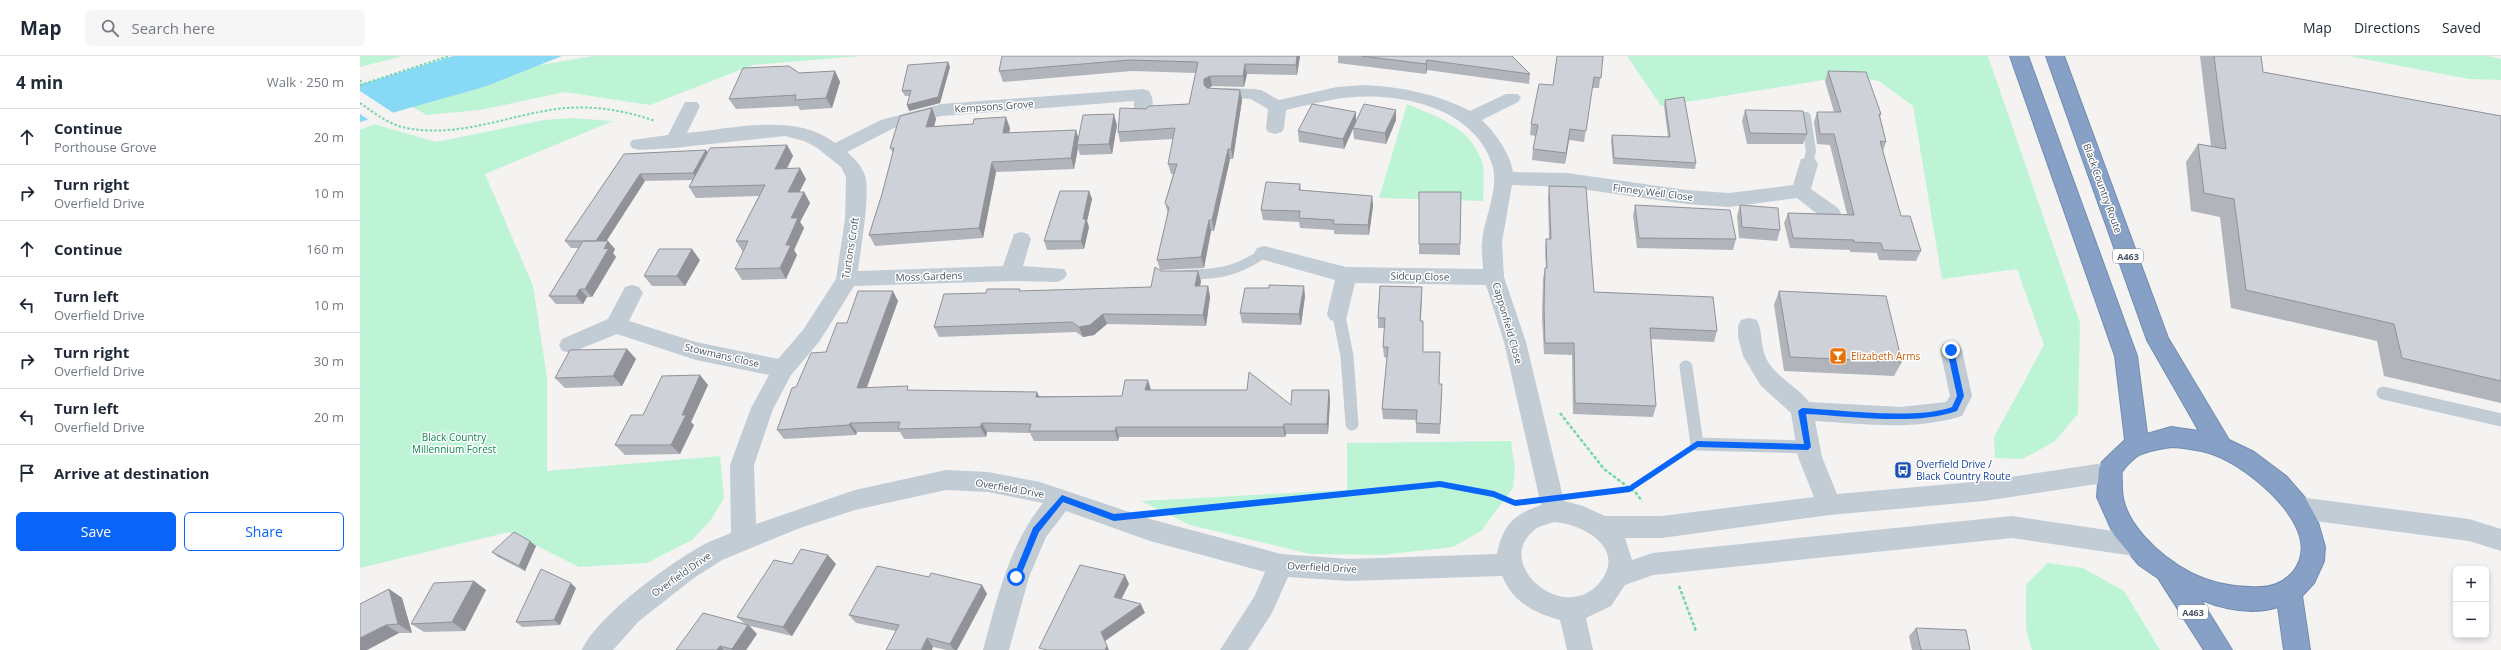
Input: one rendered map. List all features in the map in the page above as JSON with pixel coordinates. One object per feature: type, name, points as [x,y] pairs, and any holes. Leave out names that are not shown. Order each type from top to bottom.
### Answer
[{"type":"highway","points":[[2019,56],[2126,356],[2137,444]]},
{"type":"highway","name":"Black Country Route","points":[[2055,56],[2158,340],[2220,446]]},
{"type":"highway","points":[[2171,437],[2196,439],[2220,446],[2238,454],[2267,473],[2281,486],[2299,508],[2311,537],[2312,556],[2309,569],[2302,580],[2288,591],[2278,596],[2256,600],[2224,597],[2200,590],[2168,574],[2134,545],[2122,529],[2112,506],[2108,486],[2110,472],[2118,458],[2128,448],[2137,444],[2152,438],[2171,437]]},
{"type":"highway","name":"A463","points":[[2168,574],[2219,650]]},
{"type":"highway","points":[[2288,591],[2297,650]]},
{"type":"street","name":"Capponfield Close","points":[[1277,106],[1337,94],[1380,91],[1423,99],[1470,119],[1480,127],[1494,148],[1502,164],[1504,178],[1492,242],[1494,277],[1515,342],[1553,504]]},
{"type":"street","points":[[1255,94],[1277,106],[1275,128]]},
{"type":"street","name":"Kempsons Grove","points":[[833,151],[888,124],[941,110],[1143,95],[1143,114]]},
{"type":"street","points":[[1470,119],[1512,98]]},
{"type":"street","points":[[677,136],[691,106]]},
{"type":"street","name":"Turtons Croft","points":[[639,144],[677,136],[785,130],[810,136],[833,151],[848,163],[856,177],[855,219],[846,279],[843,288],[811,336],[783,369],[762,408],[742,465],[744,538]]},
{"type":"street","points":[[1808,164],[1801,191],[1831,213]]},
{"type":"street","name":"Finney Well Close","points":[[1504,178],[1567,180],[1686,197],[1729,200],[1801,191]]},
{"type":"street","points":[[1012,273],[1021,239]]},
{"type":"street","name":"Sidcup Close","points":[[1264,253],[1346,275],[1494,277]]},
{"type":"street","name":"Moss Gardens","points":[[846,279],[1012,273],[1057,274]]},
{"type":"street","points":[[1338,314],[1346,275]]},
{"type":"street","points":[[570,345],[616,325],[632,293]]},
{"type":"street","name":"Stowmans Close","points":[[616,325],[696,351],[783,369]]},
{"type":"street","points":[[1749,326],[1749,342],[1756,364],[1768,379],[1799,404],[1802,411],[1810,457],[1830,505]]},
{"type":"street","points":[[1802,411],[1912,416],[1940,414],[1954,409],[1961,396],[1951,350]]},
{"type":"street","points":[[1603,527],[1662,527],[1830,505],[1984,490],[2110,472]]},
{"type":"street","name":"Overfield Drive","points":[[595,650],[630,613],[685,570],[713,552],[744,538],[795,519],[855,500],[946,480],[988,482],[1062,498],[1150,530],[1281,564],[1348,570],[1510,565]]},
{"type":"street","points":[[996,650],[1016,577],[1036,530],[1062,498]]},
{"type":"street","points":[[1553,504],[1584,515],[1603,527],[1612,537],[1619,554],[1618,577],[1609,592],[1598,601],[1587,606],[1571,609],[1545,605],[1533,599],[1517,584],[1510,565],[1508,553],[1515,534],[1533,517],[1553,504]]},
{"type":"street","points":[[2299,508],[2469,530],[2501,540]]},
{"type":"street","points":[[1618,577],[1653,564],[2012,527],[2134,545]]},
{"type":"street","points":[[1233,650],[1263,605],[1281,564]]},
{"type":"street","points":[[1571,609],[1580,650]]},
{"type":"lane","points":[[1212,93],[1255,94]]},
{"type":"lane","points":[[1806,117],[1811,151],[1808,164]]},
{"type":"lane","points":[[1172,275],[1228,274],[1247,266],[1264,253]]},
{"type":"lane","points":[[1338,314],[1348,356],[1352,424]]},
{"type":"lane","points":[[1686,367],[1697,444],[1808,447]]},
{"type":"lane","points":[[2383,393],[2501,420]]},
{"type":"path","points":[[360,80],[361,84],[449,56]]},
{"type":"path","points":[[360,102],[387,121],[401,127],[432,131],[458,130],[550,110],[584,108],[612,110],[645,117],[677,136]]},
{"type":"path","points":[[1559,412],[1604,469],[1636,493],[1662,527]]},
{"type":"path","points":[[1176,511],[1440,484],[1494,494],[1515,503],[1553,504],[1630,489],[1697,444]]},
{"type":"path","points":[[1670,563],[1696,631]]},
{"type":"green space","points":[[360,56],[403,56],[360,67]]},
{"type":"green space","points":[[594,56],[862,56],[753,65],[650,105],[565,92],[480,110],[427,115],[412,107],[484,87],[534,66]]},
{"type":"green space","points":[[1627,56],[1988,56],[2080,323],[2078,414],[2054,442],[2022,459],[1995,458],[1994,437],[2044,345],[2017,269],[1942,279],[1913,106],[1879,81],[1849,76],[1661,106]]},
{"type":"green space","points":[[2348,56],[2489,56],[2501,59],[2501,80],[2469,79]]},
{"type":"green space","points":[[1407,104],[1454,126],[1472,143],[1483,166],[1483,201],[1379,198]]},
{"type":"green space","name":"Black Country Millennium Forest","points":[[572,118],[613,121],[485,174],[533,286],[547,377],[547,471],[720,456],[724,498],[710,521],[692,540],[647,563],[579,567],[509,532],[360,568],[360,130],[374,124],[436,142],[544,120]]},
{"type":"green space","points":[[1511,441],[1515,469],[1513,488],[1481,531],[1453,547],[1381,555],[1310,554],[1190,525],[1141,501],[1347,490],[1347,443]]},
{"type":"green space","points":[[2047,563],[2083,568],[2124,591],[2160,650],[2032,650],[2026,629],[2026,585]]},
{"type":"water","points":[[453,56],[562,56],[484,87],[360,122],[360,85]]},
{"type":"pier","points":[[360,91],[395,114],[370,121],[360,114]]},
{"type":"building","points":[[1002,56],[1297,56],[1296,65],[1245,64],[1243,76],[1210,76],[1204,79],[1204,85],[1207,88],[1240,90],[1231,149],[1228,149],[1212,220],[1209,220],[1201,257],[1157,260],[1169,208],[1165,203],[1177,164],[1168,164],[1175,128],[1118,132],[1120,108],[1146,109],[1149,106],[1189,104],[1198,62],[1130,60],[999,71]]},
{"type":"building","points":[[1362,56],[1512,56],[1530,74],[1427,60],[1426,64]]},
{"type":"building","points":[[1557,56],[1603,56],[1601,78],[1594,77],[1586,131],[1570,129],[1566,153],[1533,149],[1538,125],[1531,124],[1539,84],[1553,85]]},
{"type":"building","points":[[2214,56],[2261,56],[2263,72],[2501,116],[2501,381],[2402,358],[2394,324],[2246,290],[2234,199],[2204,193],[2198,144],[2226,149]]},
{"type":"building","points":[[948,62],[938,97],[907,105],[911,90],[902,91],[908,65]]},
{"type":"building","points":[[789,66],[799,73],[835,71],[826,98],[795,100],[796,95],[729,99],[743,68]]},
{"type":"building","points":[[1828,71],[1866,72],[1881,114],[1879,114],[1886,142],[1880,141],[1901,216],[1910,216],[1921,251],[1883,250],[1881,243],[1854,242],[1854,240],[1793,238],[1788,213],[1854,215],[1834,134],[1820,134],[1817,112],[1841,112]]},
{"type":"building","points":[[1684,97],[1696,163],[1614,158],[1612,135],[1670,137],[1665,100]]},
{"type":"building","points":[[1312,104],[1356,112],[1343,139],[1298,131]]},
{"type":"building","points":[[1364,104],[1396,110],[1385,133],[1353,128]]},
{"type":"building","points":[[932,108],[926,127],[973,124],[974,119],[1006,117],[1003,133],[1076,130],[1071,158],[992,162],[979,228],[869,235],[894,148],[890,148],[900,116]]},
{"type":"building","points":[[1745,110],[1803,111],[1807,134],[1750,133]]},
{"type":"building","points":[[1114,114],[1109,144],[1077,145],[1083,115]]},
{"type":"building","points":[[787,145],[775,169],[800,168],[788,192],[804,192],[791,218],[798,218],[786,245],[791,245],[780,268],[735,269],[748,241],[736,241],[765,185],[689,187],[710,148]]},
{"type":"building","points":[[706,150],[693,173],[640,174],[596,241],[565,241],[624,154]]},
{"type":"building","points":[[1266,182],[1300,184],[1299,190],[1372,196],[1368,225],[1333,224],[1334,220],[1299,218],[1300,211],[1261,210]]},
{"type":"building","points":[[1549,186],[1586,187],[1594,292],[1713,297],[1717,331],[1650,328],[1656,406],[1575,403],[1574,343],[1545,343],[1544,306],[1545,268],[1547,268],[1546,239],[1551,239]]},
{"type":"building","points":[[1060,191],[1089,191],[1083,219],[1086,219],[1081,241],[1044,241]]},
{"type":"building","points":[[1419,192],[1461,192],[1460,244],[1419,244]]},
{"type":"building","points":[[1635,205],[1730,210],[1736,239],[1639,238]]},
{"type":"building","points":[[1740,205],[1778,208],[1780,230],[1742,227]]},
{"type":"building","points":[[583,241],[608,241],[604,249],[609,248],[585,289],[580,289],[576,296],[549,296]]},
{"type":"building","points":[[659,249],[692,249],[677,276],[644,276]]},
{"type":"building","points":[[1155,267],[1161,271],[1198,271],[1195,286],[1208,286],[1203,315],[1103,314],[1090,325],[1079,327],[1072,322],[934,327],[944,294],[986,293],[987,289],[1020,289],[1019,291],[1151,287]]},
{"type":"building","points":[[1269,285],[1304,286],[1299,314],[1240,313],[1245,288],[1269,288]]},
{"type":"building","points":[[1380,286],[1422,287],[1420,321],[1423,321],[1423,352],[1440,352],[1439,384],[1442,384],[1440,424],[1416,423],[1417,410],[1382,409],[1388,347],[1383,347],[1385,318],[1378,318]]},
{"type":"building","points":[[858,291],[893,291],[857,388],[908,386],[907,390],[1037,392],[1036,397],[1122,396],[1125,380],[1148,380],[1145,390],[1247,390],[1249,372],[1291,405],[1292,390],[1329,390],[1327,424],[1284,424],[1283,427],[1116,427],[1115,431],[1029,431],[1031,424],[982,423],[980,427],[898,429],[900,422],[850,423],[849,425],[777,430],[792,388],[796,387],[811,353],[826,352],[837,323],[847,323]]},
{"type":"building","points":[[1779,291],[1886,296],[1902,362],[1790,357]]},
{"type":"building","points":[[627,349],[613,376],[555,378],[570,350]]},
{"type":"building","points":[[700,375],[682,415],[686,415],[671,445],[615,445],[631,415],[643,415],[662,376]]},
{"type":"building","points":[[514,532],[530,541],[519,566],[492,552]]},
{"type":"building","points":[[801,549],[828,555],[783,627],[737,617],[774,560],[792,564]]},
{"type":"building","points":[[1080,565],[1125,575],[1114,597],[1141,604],[1101,632],[1107,646],[1105,650],[1047,650],[1039,648]]},
{"type":"building","points":[[877,566],[929,577],[931,573],[982,585],[950,644],[927,638],[921,650],[886,650],[899,625],[849,615]]},
{"type":"building","points":[[541,569],[571,583],[554,620],[516,622]]},
{"type":"building","points":[[474,581],[452,622],[411,624],[434,583]]},
{"type":"building","points":[[389,589],[398,624],[386,625],[360,638],[360,604]]},
{"type":"building","points":[[703,613],[748,625],[732,649],[720,646],[717,650],[676,650]]},
{"type":"building","points":[[1916,628],[1966,630],[1970,650],[1921,650]]},
{"type":"place","name":"Elizabeth Arms","points":[[1838,356]]},
{"type":"place","name":"Overfield Drive / Black Country Route","points":[[1903,470]]},
{"type":"route","points":[[1016,577],[1036,530],[1062,498],[1114,517],[1410,489],[1440,484],[1494,494],[1515,503],[1630,489],[1697,444],[1808,447],[1805,419],[1802,411],[1912,416],[1940,414],[1954,409],[1961,396],[1951,350]]}]
